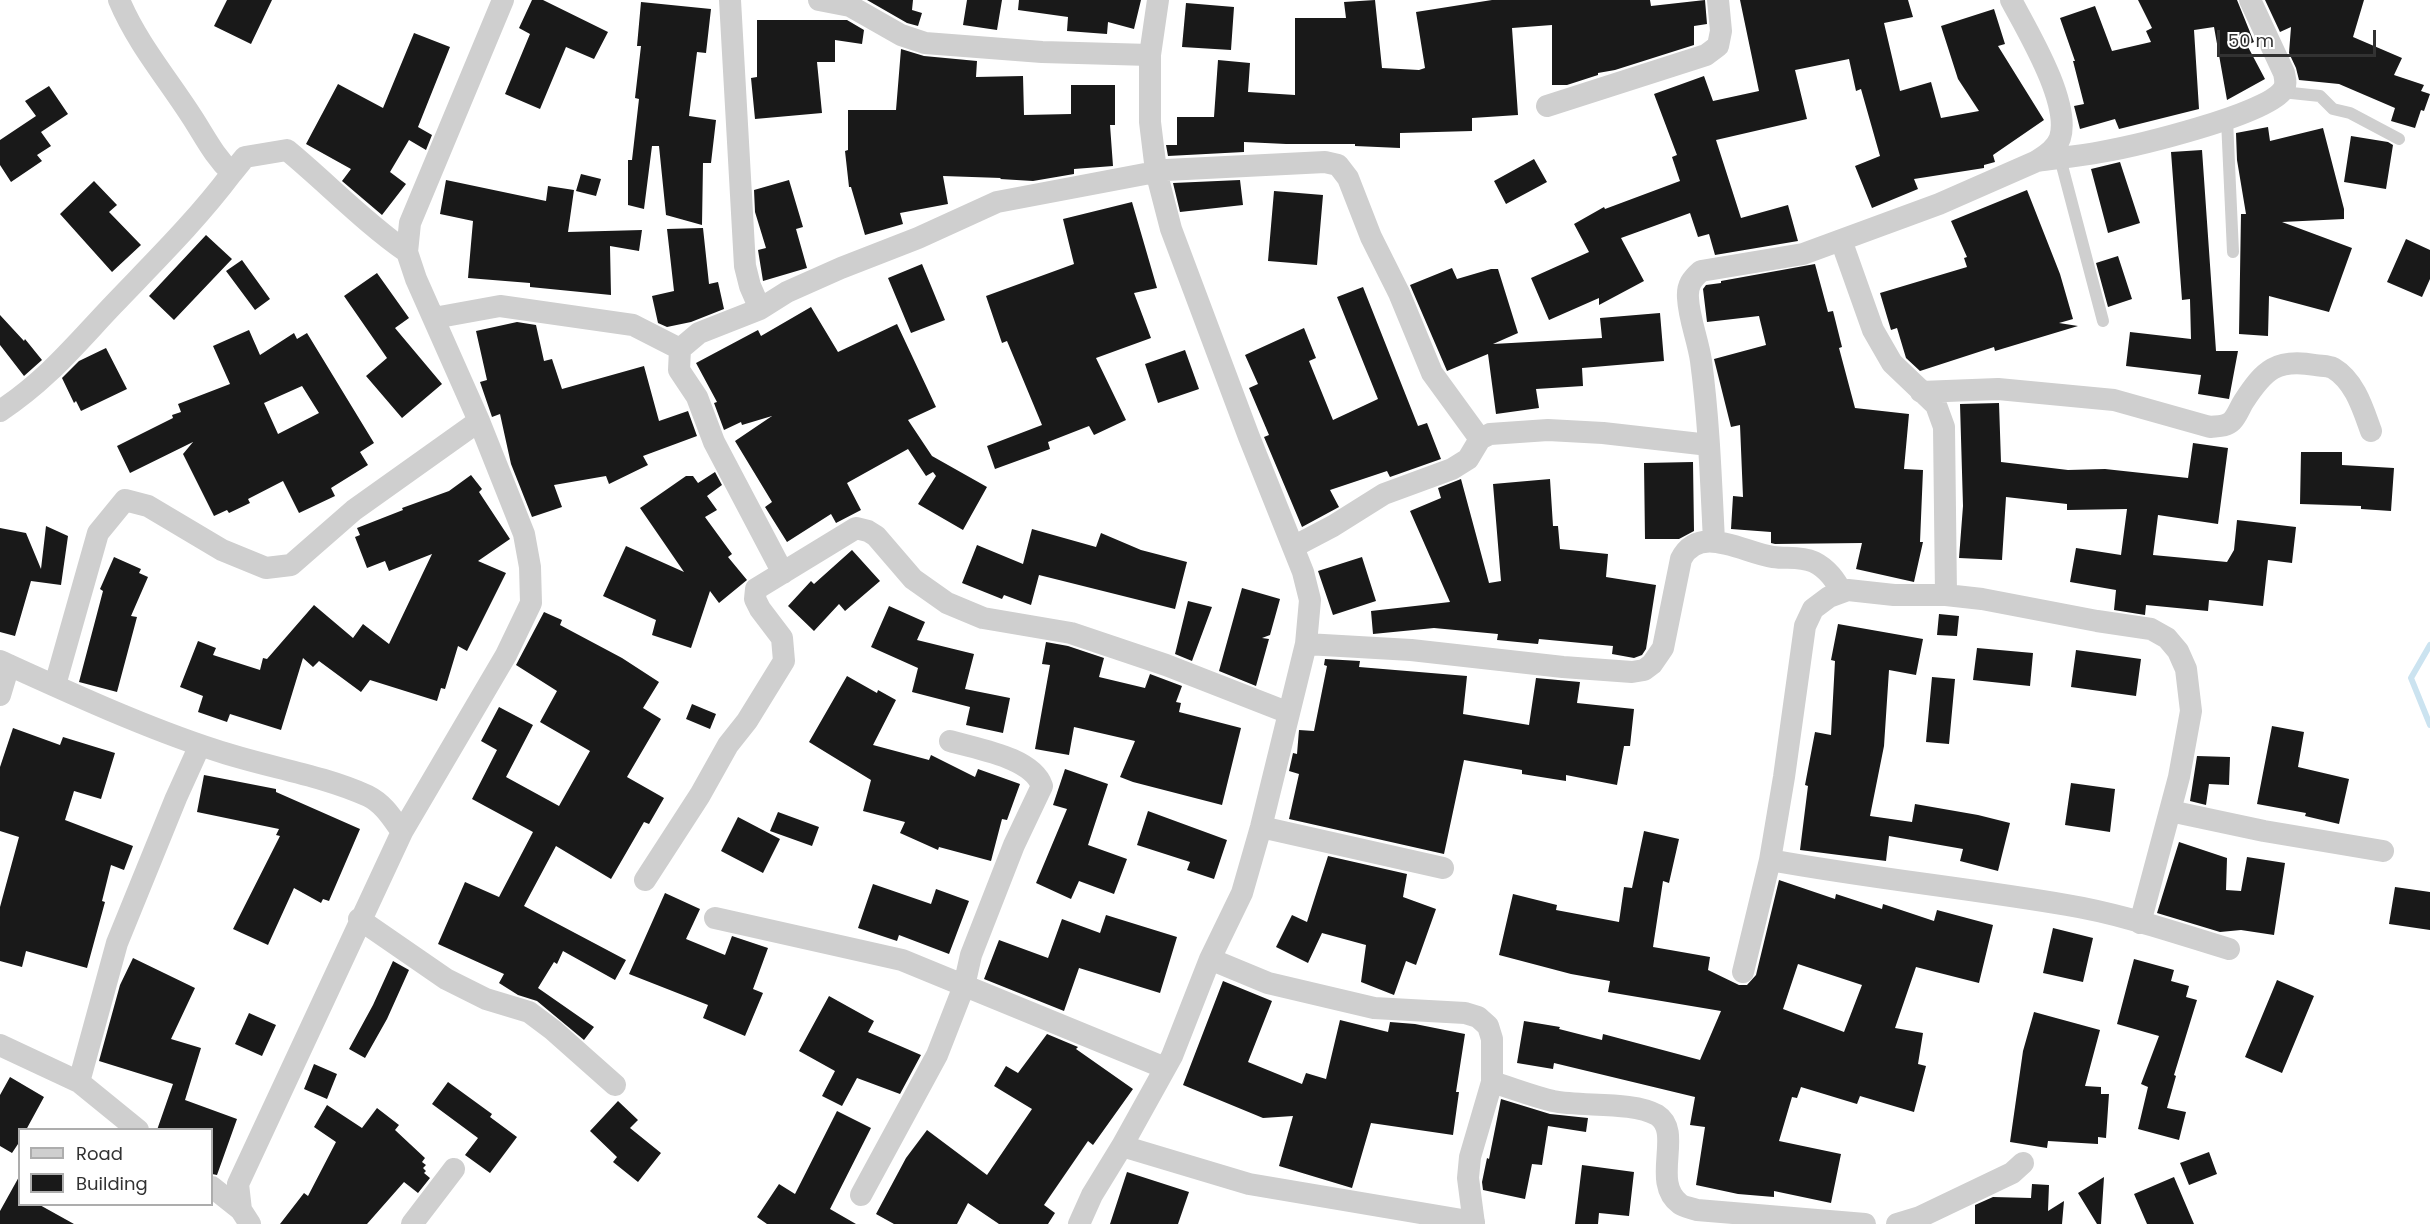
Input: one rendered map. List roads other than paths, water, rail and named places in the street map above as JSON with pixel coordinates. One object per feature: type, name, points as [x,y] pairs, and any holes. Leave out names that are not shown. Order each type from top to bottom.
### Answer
[{"type":"street","points":[[119,0],[129,25],[192,117],[216,159],[232,173]]},
{"type":"street","points":[[246,1217],[238,1184],[359,919],[402,832],[506,655],[531,603],[530,567],[524,534],[479,422],[416,279],[407,252],[410,223],[503,0]]},
{"type":"street","points":[[730,0],[745,266],[750,286],[760,309]]},
{"type":"street","points":[[819,0],[850,3],[901,35],[925,43],[1042,52],[1150,55]]},
{"type":"street","points":[[1079,1224],[1092,1195],[1166,1068],[1210,959],[1242,893],[1261,827],[1306,644],[1310,600],[1303,572],[1171,230],[1156,171],[1150,122],[1150,55],[1158,0]]},
{"type":"street","points":[[1547,106],[1706,55],[1718,46],[1721,31],[1718,0]]},
{"type":"street","points":[[1714,540],[1709,445],[1701,360],[1688,298],[1688,286],[1701,272],[1803,254],[1940,204],[2037,161],[2051,151],[2059,141],[2062,128],[2059,104],[2044,64],[2011,0]]},
{"type":"street","points":[[2037,161],[2101,152],[2227,120],[2282,92],[2286,84],[2284,73],[2250,0]]},
{"type":"street","points":[[0,411],[35,386],[66,358],[112,306],[177,240],[245,157],[287,150],[333,188],[384,236],[407,252]]},
{"type":"street","points":[[783,573],[714,442],[697,397],[679,369],[680,349],[699,333],[760,309],[787,292],[819,277],[918,238],[997,202],[1156,171],[1325,162],[1338,165],[1348,178],[1371,237],[1399,293],[1432,373],[1480,439]]},
{"type":"street","points":[[1841,240],[1874,330],[1892,363],[1936,405],[1944,427],[1946,595]]},
{"type":"street","points":[[434,318],[501,306],[633,325],[680,349]]},
{"type":"street","points":[[1921,392],[1998,389],[2114,400],[2210,426],[2222,426],[2232,422],[2265,372],[2277,365],[2297,362],[2332,368],[2347,381],[2358,398],[2371,431]]},
{"type":"street","points":[[55,685],[98,533],[125,500],[148,506],[222,550],[266,568],[291,565],[354,510],[479,422]]},
{"type":"street","points":[[1293,547],[1333,526],[1384,494],[1452,469],[1468,459],[1480,439],[1490,434],[1548,430],[1615,434],[1709,445]]},
{"type":"street","points":[[645,880],[700,795],[728,744],[747,722],[784,661],[782,638],[759,609],[754,594],[756,588],[856,528],[876,536],[913,579],[947,603],[983,618],[1071,633],[1166,664],[1289,713]]},
{"type":"street","points":[[1306,644],[1411,650],[1563,667],[1632,672],[1644,670],[1652,664],[1663,648],[1681,559],[1686,549],[1698,543],[1714,540],[1766,556],[1800,558],[1816,563],[1832,575],[1842,592]]},
{"type":"street","points":[[1743,972],[1770,860],[1805,626],[1813,609],[1829,597],[1848,590],[1894,596],[1946,595],[1982,599],[2151,629],[2167,638],[2178,651],[2186,669],[2191,711],[2179,777],[2140,922]]},
{"type":"street","points":[[0,695],[4,663],[200,745],[324,780],[369,797],[386,808],[402,832]]},
{"type":"street","points":[[861,1195],[937,1055],[964,986],[971,955],[1014,845],[1042,786],[1034,772],[1019,762],[950,741]]},
{"type":"street","points":[[79,1082],[117,943],[200,745]]},
{"type":"street","points":[[2170,811],[2264,831],[2384,851]]},
{"type":"street","points":[[1261,827],[1443,868]]},
{"type":"street","points":[[1770,860],[1841,873],[2068,905],[2140,922],[2229,950]]},
{"type":"street","points":[[715,918],[902,960],[1166,1068]]},
{"type":"street","points":[[359,919],[446,979],[486,999],[530,1012],[615,1085]]},
{"type":"street","points":[[1122,1146],[1249,1184],[1474,1223],[1468,1178],[1470,1157],[1492,1082],[1492,1039],[1488,1026],[1478,1017],[1465,1013],[1374,1008],[1268,983],[1210,959]]},
{"type":"street","points":[[0,1045],[79,1082],[136,1128]]},
{"type":"street","points":[[1492,1082],[1554,1101],[1638,1109],[1658,1116],[1667,1131],[1665,1174],[1670,1191],[1680,1204],[1697,1210],[1865,1224]]},
{"type":"street","points":[[1897,1224],[1920,1217],[2012,1173],[2023,1163]]},
{"type":"street","points":[[412,1224],[454,1169]]},
{"type":"street","points":[[213,1188],[246,1217]]},
{"type":"lane","points":[[2282,92],[2320,96],[2333,108],[2350,113],[2399,139]]},
{"type":"lane","points":[[2227,120],[2233,252]]},
{"type":"lane","points":[[2060,158],[2103,321]]},
{"type":"waterway","points":[[2430,645],[2411,678],[2430,725]]}]
